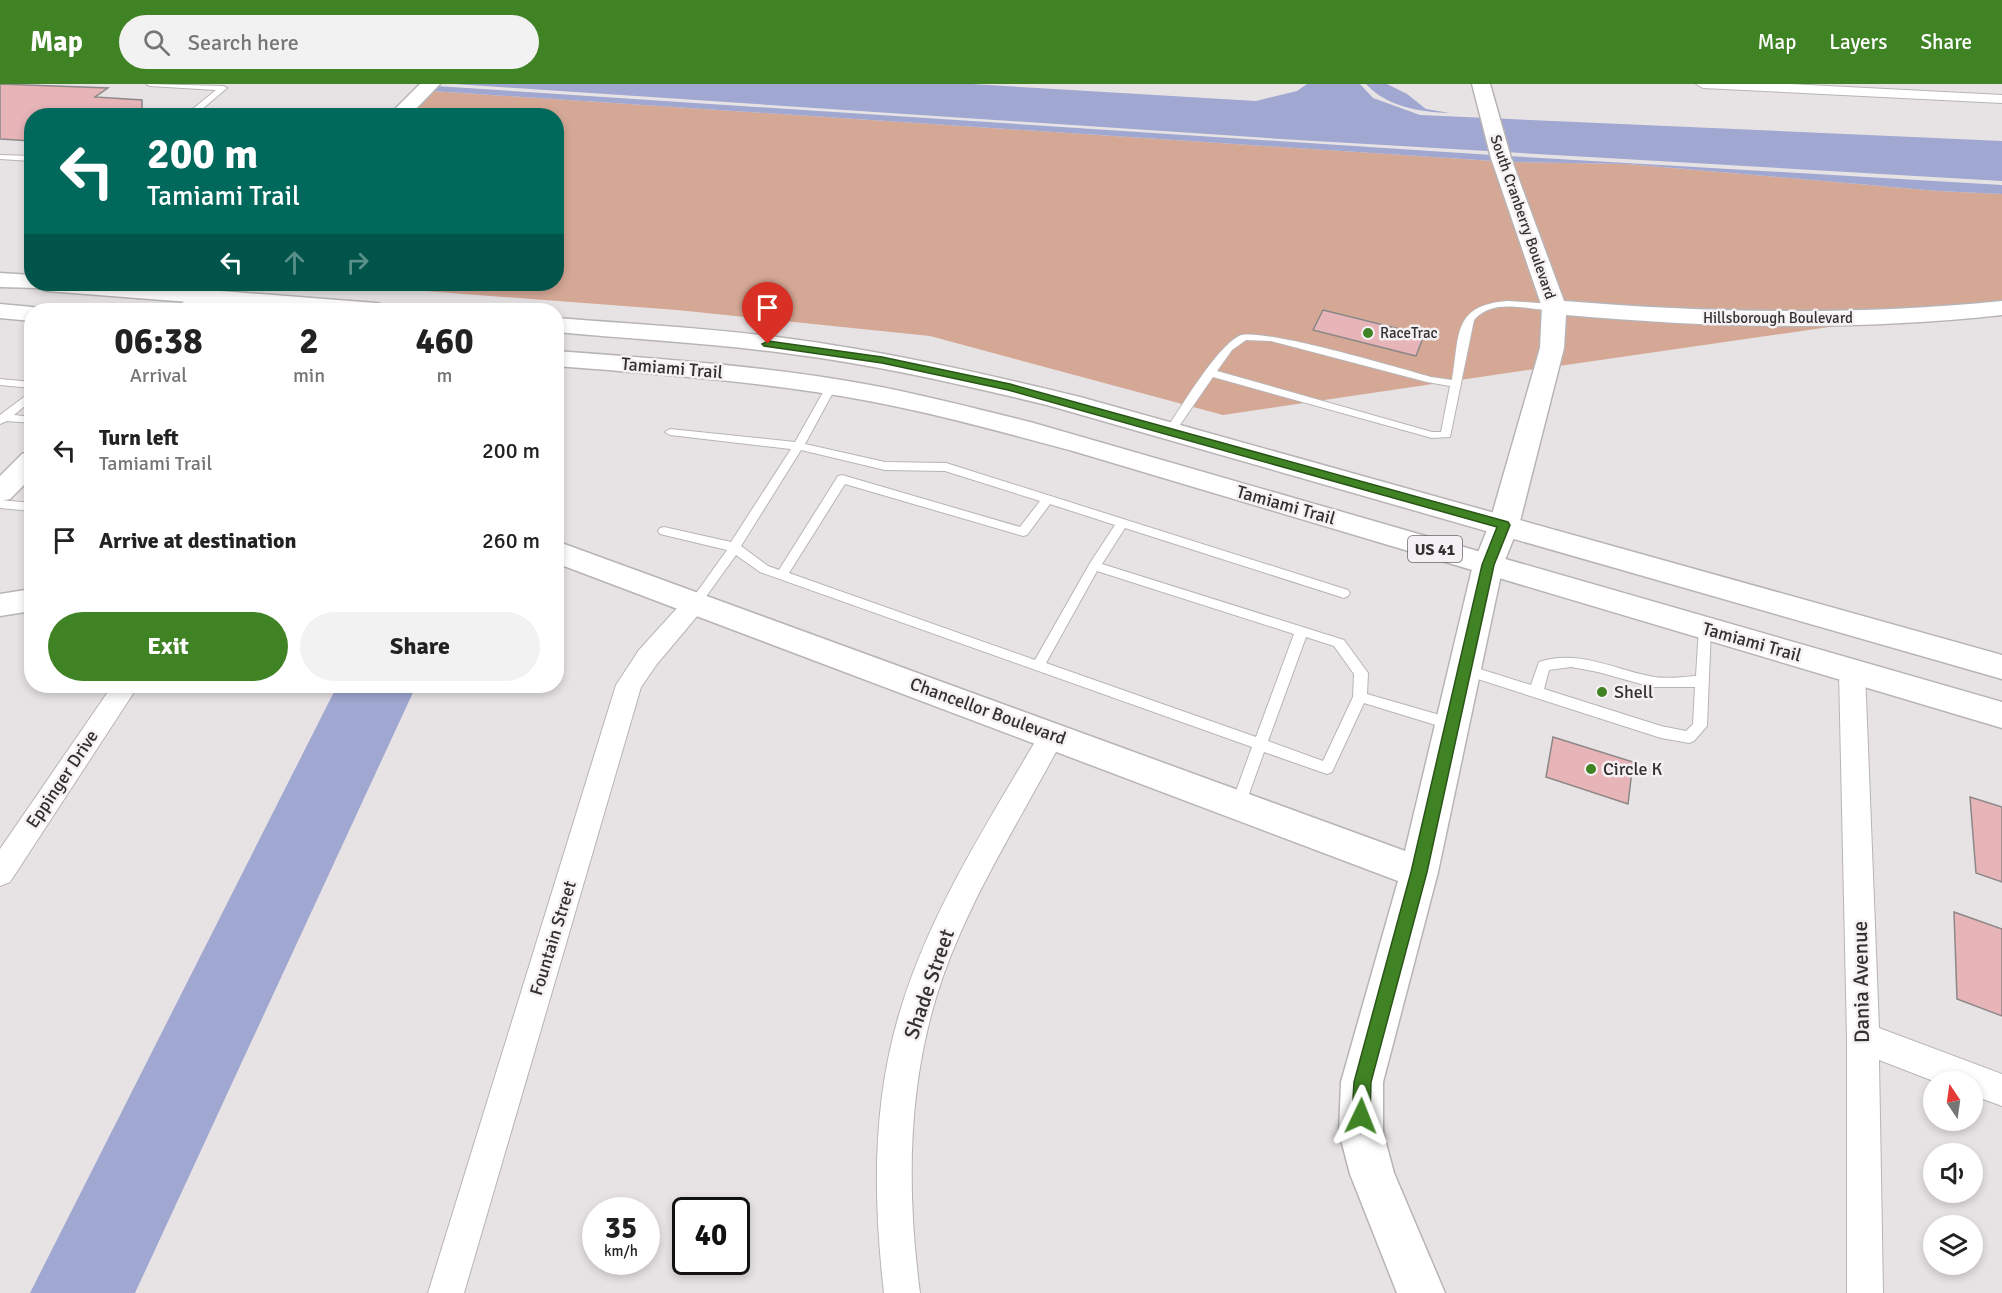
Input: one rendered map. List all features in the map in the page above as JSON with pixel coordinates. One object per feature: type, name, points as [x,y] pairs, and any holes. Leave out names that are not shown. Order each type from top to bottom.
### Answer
[{"type":"main road","name":"South Cranberry Boulevard","points":[[1421,1293],[1372,1174],[1361,1132],[1362,1082],[1419,872],[1488,565],[1504,525],[1552,348],[1554,306],[1501,158],[1481,84]]},
{"type":"main road","points":[[406,108],[429,86]]},
{"type":"main road","points":[[0,280],[24,282]]},
{"type":"main road","points":[[130,291],[282,303]]},
{"type":"main road","name":"Hillsborough Boulevard","points":[[1554,306],[1619,313],[1755,319],[1866,318],[2002,308]]},
{"type":"main road","points":[[0,311],[24,313]]},
{"type":"main road","name":"Tamiami Trail","points":[[564,327],[744,341],[882,360],[1010,387],[1171,430],[2002,667]]},
{"type":"main road","name":"Tamiami Trail","points":[[564,359],[731,373],[831,387],[936,407],[1011,425],[2002,715]]},
{"type":"main road","points":[[0,492],[24,468]]},
{"type":"main road","name":"Chancellor Boulevard","points":[[564,554],[1419,872]]},
{"type":"main road","points":[[0,605],[24,601]]},
{"type":"street","points":[[1703,84],[2002,99]]},
{"type":"street","name":"Fountain Street","points":[[446,1293],[629,685],[648,657],[696,602]]},
{"type":"street","name":"Dania Avenue","points":[[1852,671],[1863,1038],[1865,1293]]},
{"type":"street","name":"Eppinger Drive","points":[[1,871],[120,693]]},
{"type":"street","name":"Shade Street","points":[[902,1293],[894,1219],[895,1127],[900,1085],[917,1006],[943,936],[968,886],[1052,735]]},
{"type":"street","points":[[1863,1038],[2002,1090]]},
{"type":"lane","points":[[150,84],[223,88],[198,108]]},
{"type":"lane","points":[[0,157],[24,158]]},
{"type":"lane","points":[[1211,373],[1432,435],[1446,435],[1469,318],[1481,308],[1501,304],[1554,306]]},
{"type":"lane","points":[[1171,430],[1228,348],[1244,337],[1271,338],[1431,380],[1456,384]]},
{"type":"lane","points":[[0,382],[24,384]]},
{"type":"lane","points":[[696,602],[798,446],[831,387]]},
{"type":"lane","points":[[2,419],[24,401]]},
{"type":"lane","points":[[2,419],[24,420]]},
{"type":"lane","points":[[670,432],[798,446],[885,466],[946,467],[1344,593]]},
{"type":"lane","points":[[782,575],[842,479],[1023,532],[1047,499]]},
{"type":"lane","points":[[0,504],[24,506]]},
{"type":"lane","points":[[1038,666],[1094,566],[1122,523]]},
{"type":"lane","points":[[664,531],[734,547],[764,569],[1327,768],[1360,697],[1361,673],[1339,643],[1094,566]]},
{"type":"lane","points":[[1464,669],[1661,732],[1689,737],[1700,726],[1705,628]]},
{"type":"lane","points":[[1238,805],[1301,632]]},
{"type":"lane","points":[[1536,692],[1544,666],[1559,661],[1579,661],[1653,682],[1672,684],[1702,681]]},
{"type":"lane","points":[[1360,697],[1452,724]]},
{"type":"shaded area","points":[[431,91],[1494,161],[1544,305],[1542,345],[1535,369],[1223,415],[930,336],[677,310],[426,291],[564,291],[564,108],[413,108]]},
{"type":"shaded area","points":[[1510,162],[1627,164],[1938,191],[2002,194],[2002,301],[1860,313],[1750,313],[1562,302]]},
{"type":"shaded area","points":[[1564,313],[1843,325],[1559,366]]},
{"type":"water","points":[[454,84],[972,84],[1256,101],[1297,91],[1307,84],[1360,84],[1373,98],[1420,115],[2002,141],[2002,181],[1298,140]]},
{"type":"water","points":[[1366,84],[1387,84],[1407,94],[1426,109],[1450,113],[1405,107],[1384,98]]},
{"type":"water","points":[[436,86],[1492,155],[1494,161],[431,91]]},
{"type":"water","points":[[1508,156],[2002,185],[2002,194],[1938,191],[1627,164],[1510,162]]},
{"type":"water","points":[[333,693],[413,693],[135,1293],[30,1293]]},
{"type":"building","points":[[0,84],[108,88],[95,97],[142,100],[142,108],[24,108],[24,140],[0,139]]},
{"type":"building","name":"RaceTrac","points":[[1323,310],[1424,335],[1416,356],[1313,330]]},
{"type":"building","points":[[1553,737],[1633,762],[1628,804],[1546,777]]},
{"type":"building","points":[[1970,797],[2002,807],[2002,882],[1976,873]]},
{"type":"building","points":[[1954,912],[2002,929],[2002,1016],[1957,999]]},
{"type":"place","name":"RaceTrac","points":[[1368,333]]},
{"type":"place","name":"Shell","points":[[1602,692]]},
{"type":"place","name":"Circle K","points":[[1591,769]]},
{"type":"route","points":[[768,344],[882,360],[1010,387],[1504,525],[1488,565],[1419,872],[1362,1082],[1361,1116]]}]
